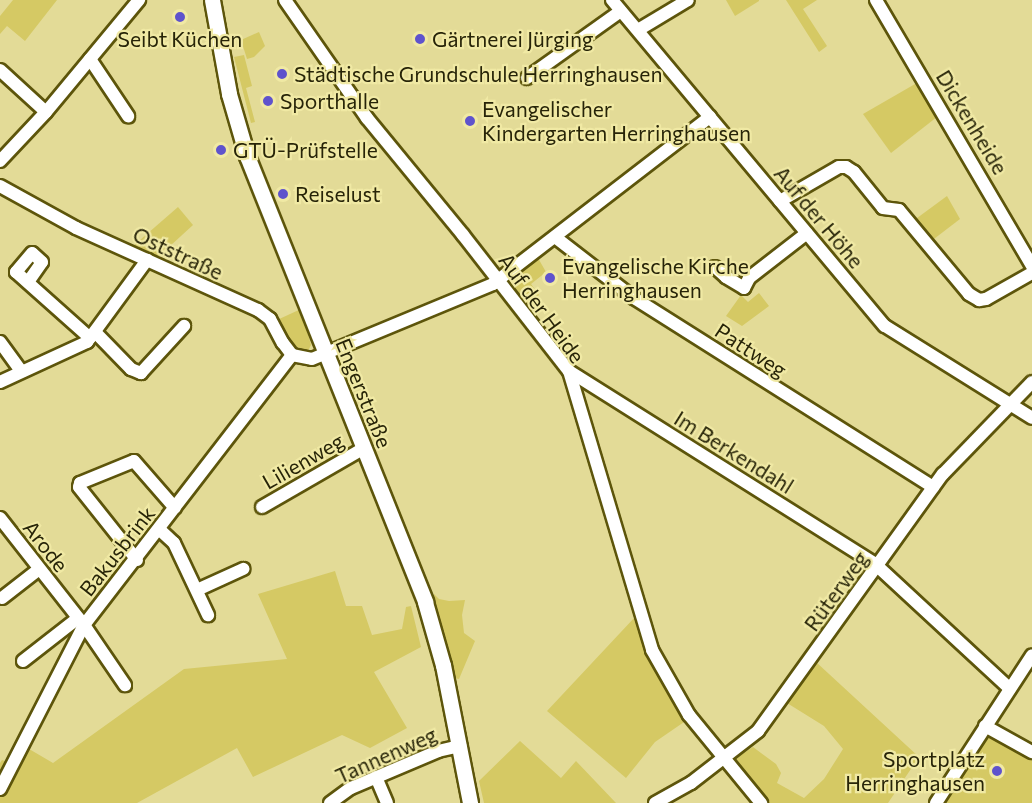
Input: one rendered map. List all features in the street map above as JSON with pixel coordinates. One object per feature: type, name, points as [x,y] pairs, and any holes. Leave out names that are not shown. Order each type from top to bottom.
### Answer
[{"type":"main road","name":"Engerstraße","points":[[213,0],[229,94],[241,135],[425,602],[443,665],[470,803]]},
{"type":"street","points":[[0,161],[46,112],[139,0]]},
{"type":"street","name":"Auf der Heide","points":[[285,0],[367,118],[499,280],[569,372],[652,650],[689,715],[761,803]]},
{"type":"street","name":"Auf der Höhe","points":[[612,0],[888,329],[1032,418]]},
{"type":"street","points":[[638,30],[688,0]]},
{"type":"street","name":"Dickenheide","points":[[876,0],[1032,266]]},
{"type":"street","points":[[527,78],[621,10]]},
{"type":"street","points":[[90,59],[128,116]]},
{"type":"street","points":[[0,70],[46,112]]},
{"type":"street","points":[[292,355],[306,360],[326,354],[499,280],[710,117]]},
{"type":"street","points":[[780,201],[839,167],[846,166],[854,172],[883,208],[899,210],[969,294],[979,300],[986,299],[1032,273]]},
{"type":"street","name":"Oststraße","points":[[0,186],[47,214],[262,313],[270,320],[292,355]]},
{"type":"street","points":[[715,267],[726,278],[744,288],[749,278],[807,233]]},
{"type":"street","name":"Pattweg","points":[[555,237],[634,298],[933,487]]},
{"type":"street","points":[[0,382],[93,335],[147,260]]},
{"type":"street","points":[[28,282],[131,369],[141,373],[184,326]]},
{"type":"street","points":[[0,342],[21,371]]},
{"type":"street","name":"Bakusbrink","points":[[0,789],[81,622],[160,530],[292,355]]},
{"type":"street","name":"Im Berkendahl","points":[[569,372],[878,567],[1010,689]]},
{"type":"street","name":"Rüterweg","points":[[655,803],[691,783],[758,731],[878,567],[933,487],[958,456],[1032,382]]},
{"type":"street","name":"Lilienweg","points":[[262,507],[364,448]]},
{"type":"street","points":[[136,560],[79,487],[82,482],[134,461],[175,508]]},
{"type":"street","name":"Arode","points":[[0,518],[38,570],[81,622],[125,685]]},
{"type":"street","points":[[160,530],[174,543],[208,615]]},
{"type":"street","points":[[197,590],[243,569]]},
{"type":"street","points":[[11,609],[1,597],[38,570]]},
{"type":"street","points":[[23,661],[81,622]]},
{"type":"street","points":[[936,803],[1032,655]]},
{"type":"street","points":[[985,726],[1032,752]]},
{"type":"street","name":"Tannenweg","points":[[330,803],[351,788],[376,777],[438,751],[460,746]]},
{"type":"street","points":[[376,777],[387,803]]},
{"type":"shaded area","points":[[13,0],[57,0],[25,41],[7,26],[0,34],[0,16]]},
{"type":"shaded area","points":[[726,0],[759,0],[759,1],[735,16]]},
{"type":"shaded area","points":[[786,0],[817,0],[803,9],[827,46],[819,52]]},
{"type":"shaded area","points":[[259,32],[265,46],[254,57],[247,59],[241,40]]},
{"type":"shaded area","points":[[244,55],[252,86],[246,88],[255,122],[251,123],[234,57]]},
{"type":"shaded area","points":[[922,80],[942,113],[891,153],[863,114]]},
{"type":"shaded area","points":[[947,196],[960,219],[930,242],[913,221]]},
{"type":"shaded area","points":[[178,207],[193,225],[157,258],[132,247]]},
{"type":"shaded area","points":[[538,258],[546,272],[531,284],[539,295],[525,305],[509,281]]},
{"type":"shaded area","points":[[759,293],[769,306],[742,326],[726,316],[741,295],[748,302]]},
{"type":"shaded area","points":[[301,309],[311,345],[308,351],[292,345],[277,320]]},
{"type":"shaded area","points":[[335,571],[346,606],[362,606],[372,635],[402,629],[406,607],[411,606],[421,647],[374,672],[407,728],[370,748],[342,735],[253,777],[237,748],[137,803],[0,803],[0,763],[2,760],[14,764],[24,746],[53,763],[184,669],[287,659],[258,594]]},
{"type":"shaded area","points":[[434,594],[439,599],[449,601],[465,600],[462,615],[464,633],[475,641],[459,679],[454,678],[433,599]]},
{"type":"shaded area","points":[[635,617],[649,658],[687,720],[655,742],[626,778],[547,711]]},
{"type":"shaded area","points":[[816,662],[919,757],[888,803],[766,803],[735,764],[736,758],[753,747],[776,764],[781,773],[777,783],[804,798],[824,779],[843,749],[824,726],[787,703]]},
{"type":"shaded area","name":"Sportplatz Herringhausen","points":[[986,732],[1032,758],[1032,803],[940,803]]},
{"type":"shaded area","points":[[520,741],[561,778],[576,761],[616,803],[484,803],[479,781]]},
{"type":"place","name":"Seibt Küchen","points":[[180,17]]},
{"type":"place","name":"Gärtnerei Jürging","points":[[420,39]]},
{"type":"place","name":"Städtische Grundschule Herringhausen","points":[[282,74]]},
{"type":"place","name":"Sporthalle","points":[[268,101]]},
{"type":"place","name":"Evangelischer Kindergarten Herringhausen","points":[[470,121]]},
{"type":"place","name":"GTÜ-Prüfstelle","points":[[221,150]]},
{"type":"place","name":"Reiselust","points":[[283,194]]},
{"type":"place","name":"Evangelische Kirche Herringhausen","points":[[550,278]]},
{"type":"place","name":"Sportplatz Herringhausen","points":[[997,771]]}]
